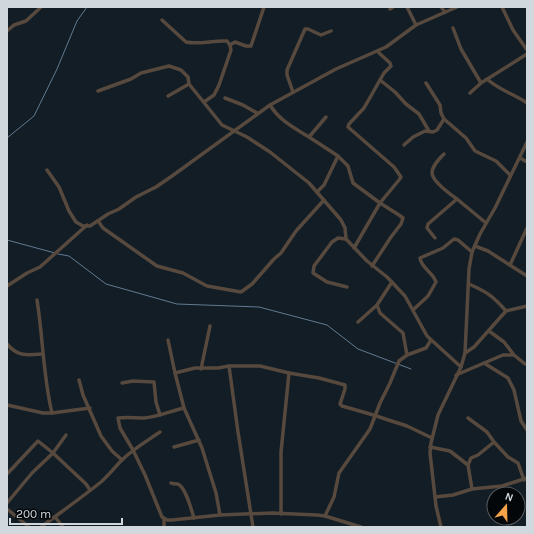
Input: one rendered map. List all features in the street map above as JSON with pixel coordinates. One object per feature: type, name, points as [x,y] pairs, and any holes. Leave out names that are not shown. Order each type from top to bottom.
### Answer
[{"type":"street","points":[[7,31],[14,25],[26,21],[41,7]]},
{"type":"street","points":[[230,45],[235,42],[246,46],[252,46],[264,7]]},
{"type":"street","points":[[407,7],[416,25]]},
{"type":"street","points":[[441,7],[445,12]]},
{"type":"street","points":[[47,170],[59,187],[69,211],[76,222],[83,226],[90,226],[136,197],[156,187],[270,105],[336,69],[386,48],[416,25],[457,7]]},
{"type":"street","points":[[502,7],[513,30],[527,50]]},
{"type":"street","points":[[162,20],[186,42],[205,43],[221,40],[227,41],[230,45],[231,50],[219,85],[214,95],[204,102]]},
{"type":"street","points":[[453,28],[481,83]]},
{"type":"street","points":[[293,92],[287,75],[287,70],[305,30],[311,30],[321,35],[331,31]]},
{"type":"street","points":[[354,248],[380,204],[401,177],[394,167],[348,127],[364,108],[384,73],[391,66],[390,63],[378,52]]},
{"type":"street","points":[[470,93],[481,83],[527,54]]},
{"type":"street","points":[[98,91],[131,79],[147,71],[169,66],[181,70],[188,77],[189,84],[222,125],[247,137],[270,152],[300,175],[317,192],[333,210],[344,226],[346,239],[372,266],[392,282],[405,296],[424,332],[461,367]]},
{"type":"street","points":[[487,79],[527,103]]},
{"type":"street","points":[[380,80],[419,114],[429,131]]},
{"type":"street","points":[[426,83],[440,105],[441,113],[444,119],[466,138],[475,151],[496,161],[510,175]]},
{"type":"street","points":[[168,96],[189,84]]},
{"type":"street","points":[[225,98],[243,105],[257,113]]},
{"type":"street","points":[[270,105],[274,112],[289,125],[338,156],[348,166],[353,183],[380,204],[402,216],[403,220],[372,266]]},
{"type":"street","points":[[309,137],[326,118]]},
{"type":"street","points":[[404,145],[413,137],[429,131],[433,132],[437,130],[444,119]]},
{"type":"street","points":[[441,527],[435,498],[430,447],[438,415],[461,367],[465,353],[469,269],[472,252],[527,142]]},
{"type":"street","points":[[444,154],[434,166],[432,172],[433,176],[446,191],[486,223]]},
{"type":"street","points":[[317,192],[324,185],[338,156]]},
{"type":"street","points":[[520,158],[527,162]]},
{"type":"street","points":[[435,238],[427,228],[428,224],[456,199]]},
{"type":"street","points":[[98,221],[103,228],[157,266],[183,273],[208,286],[241,292],[252,284],[281,253],[296,231],[324,200]]},
{"type":"street","points":[[7,286],[27,273],[40,267],[87,225]]},
{"type":"street","points":[[510,265],[527,228]]},
{"type":"street","points":[[346,239],[338,238],[332,242],[314,266],[313,273],[327,282],[346,287]]},
{"type":"street","points":[[413,310],[428,296],[436,282],[434,277],[421,263],[420,258],[444,248],[454,239],[458,240],[472,252]]},
{"type":"street","points":[[475,246],[488,251],[527,276]]},
{"type":"street","points":[[358,322],[377,305],[392,282]]},
{"type":"street","points":[[469,284],[496,298],[506,311]]},
{"type":"street","points":[[37,300],[52,413]]},
{"type":"street","points":[[377,305],[380,312],[403,333],[408,355]]},
{"type":"street","points":[[465,353],[474,347],[506,311],[527,306]]},
{"type":"street","points":[[201,369],[210,326]]},
{"type":"street","points":[[489,331],[504,342],[514,355],[527,364]]},
{"type":"street","points":[[168,340],[184,408],[199,440],[216,493],[220,514]]},
{"type":"street","points":[[325,516],[334,497],[339,473],[370,429],[399,361],[408,355],[426,348],[431,340]]},
{"type":"street","points":[[7,344],[19,354],[43,354]]},
{"type":"street","points":[[456,375],[503,355],[514,355]]},
{"type":"street","points":[[453,359],[463,362]]},
{"type":"street","points":[[484,363],[508,378],[514,390],[521,421],[527,430]]},
{"type":"street","points":[[229,366],[253,527]]},
{"type":"street","points":[[175,373],[195,368],[260,366],[319,378],[345,385],[340,404],[342,406],[407,426],[432,438]]},
{"type":"street","points":[[281,514],[281,452],[289,373]]},
{"type":"street","points":[[79,380],[83,395],[101,436],[112,451],[122,460]]},
{"type":"street","points":[[122,383],[133,381],[154,382],[156,402],[160,415]]},
{"type":"street","points":[[7,405],[43,414],[90,408]]},
{"type":"street","points":[[164,527],[164,518],[133,450],[120,428],[118,418],[143,418],[184,408]]},
{"type":"street","points":[[435,498],[453,495],[472,489],[502,486],[525,479],[518,463],[508,457],[487,432],[468,418]]},
{"type":"street","points":[[41,527],[113,471],[133,450],[160,432]]},
{"type":"street","points":[[7,503],[32,473],[53,453],[66,434]]},
{"type":"street","points":[[174,447],[199,440]]},
{"type":"street","points":[[7,474],[38,441],[86,484],[90,490]]},
{"type":"street","points":[[472,489],[468,465],[471,458],[478,455],[494,442]]},
{"type":"street","points":[[430,447],[450,451],[468,465]]},
{"type":"street","points":[[171,483],[178,485],[182,489],[189,501],[194,518]]},
{"type":"street","points":[[7,509],[29,527]]},
{"type":"street","points":[[164,518],[172,520],[220,514],[325,516],[361,527]]},
{"type":"street","points":[[55,516],[64,527]]},
{"type":"waterway","points":[[7,138],[34,116],[57,69],[77,21],[87,7]]},
{"type":"waterway","points":[[7,240],[55,253]]},
{"type":"waterway","points":[[58,254],[69,256],[106,284],[177,304],[259,307],[327,325],[358,349],[411,369]]}]
